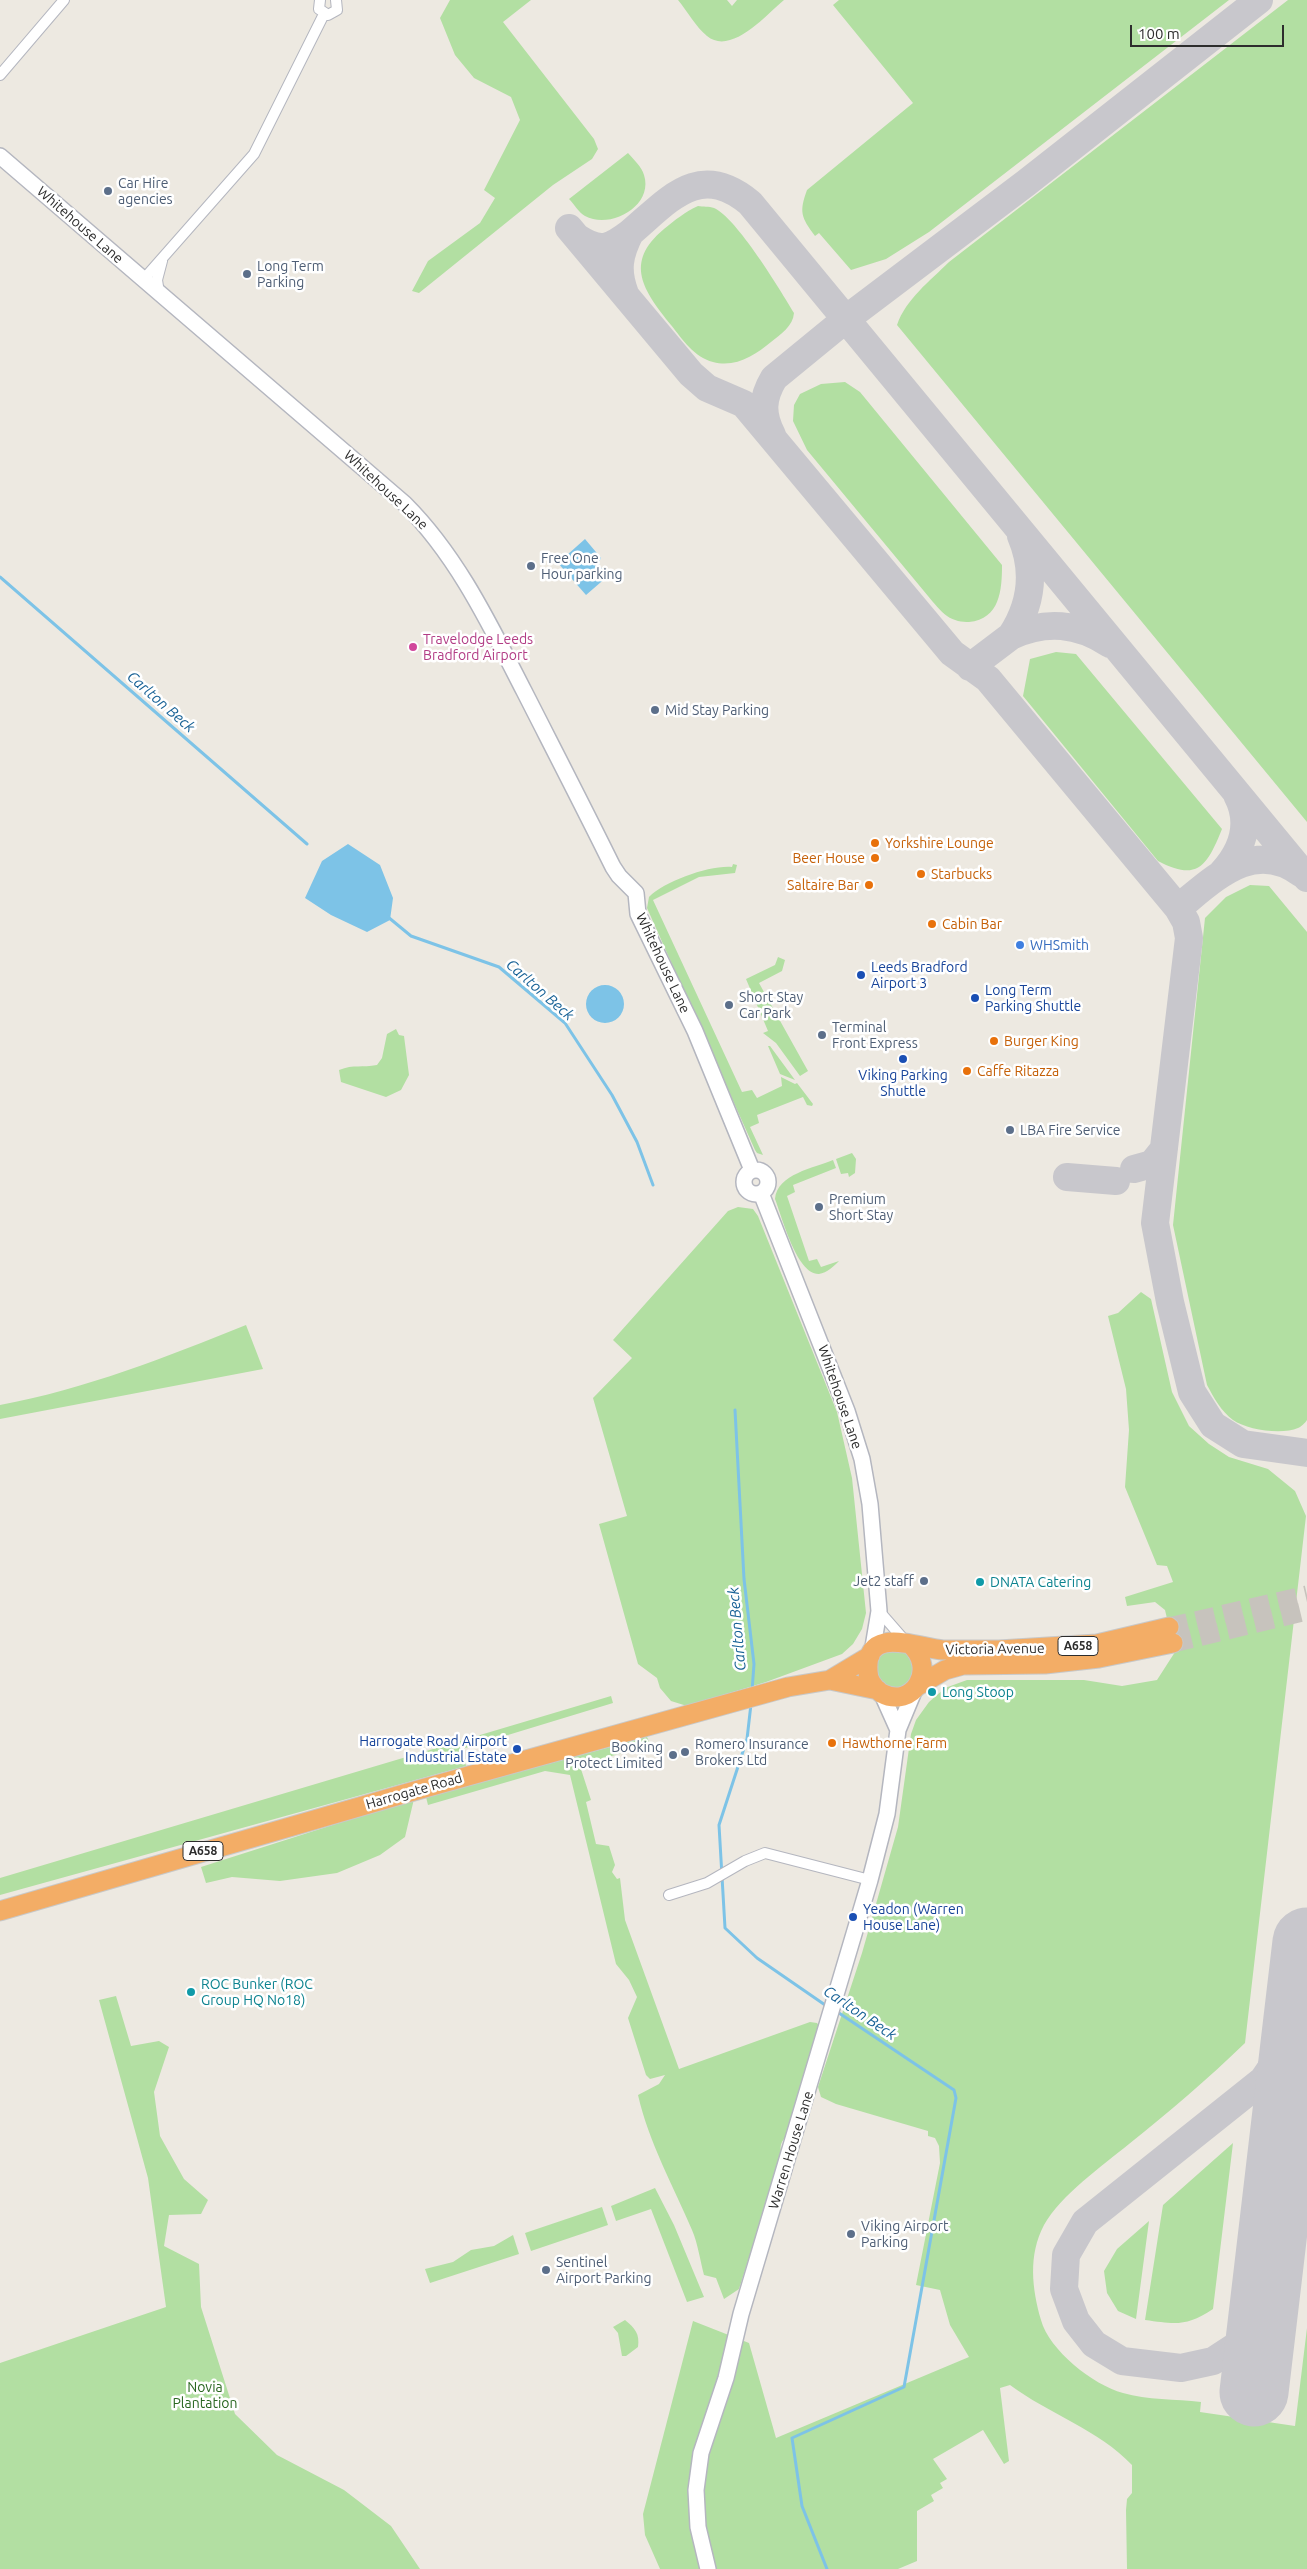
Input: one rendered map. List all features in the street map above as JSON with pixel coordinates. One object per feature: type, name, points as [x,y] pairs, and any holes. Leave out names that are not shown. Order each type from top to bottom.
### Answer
[{"type":"highway","name":"Victoria Avenue","points":[[908,1643],[943,1650],[1099,1658],[1171,1635]]},
{"type":"highway","points":[[890,1641],[908,1643],[922,1660],[924,1669],[915,1688],[904,1695],[895,1697],[879,1691],[871,1683],[868,1674],[871,1654],[881,1644],[890,1641]]},
{"type":"highway","name":"Harrogate Road","points":[[830,1680],[871,1654]]},
{"type":"highway","name":"Victoria Avenue","points":[[915,1688],[945,1670],[963,1665],[1045,1656]]},
{"type":"highway","name":"Harrogate Road","points":[[0,1911],[407,1793],[788,1687],[830,1680],[879,1691]]},
{"type":"street","points":[[0,75],[64,0]]},
{"type":"street","points":[[320,0],[319,9],[324,14]]},
{"type":"street","points":[[324,14],[334,12],[337,8],[336,0]]},
{"type":"street","points":[[143,280],[254,154],[324,14]]},
{"type":"street","name":"Whitehouse Lane","points":[[0,156],[405,504],[432,533],[457,567],[497,638],[613,867],[636,893],[638,914],[695,1031],[752,1170],[760,1170],[768,1179],[768,1185],[761,1193],[848,1411],[862,1460],[870,1504],[879,1611],[871,1654]]},
{"type":"street","points":[[159,293],[157,280],[163,258]]},
{"type":"street","points":[[879,1611],[908,1643]]},
{"type":"street","name":"Warren House Lane","points":[[708,2569],[698,2527],[696,2490],[701,2453],[726,2378],[741,2314],[870,1880],[887,1814],[898,1730],[915,1688]]},
{"type":"street","points":[[879,1691],[898,1730]]},
{"type":"street","points":[[668,1895],[707,1882],[745,1861],[765,1853],[870,1880]]},
{"type":"green space","points":[[450,0],[531,0],[503,22],[594,139],[598,149],[592,159],[553,185],[419,293],[412,291],[428,261],[480,223],[495,198],[484,190],[520,120],[511,97],[474,78],[455,55],[440,18]]},
{"type":"green space","points":[[678,0],[727,0],[732,6],[737,0],[784,0],[748,31],[727,41],[716,41],[707,36],[695,24]]},
{"type":"green space","points":[[839,0],[1229,0],[929,232],[886,259],[851,270],[819,233],[815,236],[804,219],[802,209],[807,190],[913,103],[833,5]]},
{"type":"green space","points":[[1288,0],[1307,0],[1307,822],[897,325],[912,299],[949,262]]},
{"type":"green space","points":[[628,153],[643,172],[645,186],[643,196],[628,212],[617,217],[595,220],[583,215],[569,199]]},
{"type":"green space","points":[[698,206],[714,208],[734,225],[746,239],[794,313],[789,326],[782,333],[758,351],[737,362],[721,363],[706,360],[689,347],[661,313],[646,289],[642,277],[641,265],[651,241],[676,219]]},
{"type":"green space","points":[[845,382],[860,392],[1002,565],[1000,593],[997,602],[987,615],[979,620],[969,622],[958,621],[942,612],[807,450],[793,421],[794,405],[800,394],[821,384]]},
{"type":"green space","points":[[1056,652],[1076,654],[1222,829],[1211,853],[1199,867],[1192,870],[1183,870],[1158,861],[1023,696],[1030,659]]},
{"type":"green space","points":[[733,864],[737,865],[735,873],[699,877],[653,900],[742,1092],[752,1090],[757,1098],[782,1086],[781,1077],[795,1084],[797,1083],[813,1104],[812,1106],[807,1105],[803,1097],[757,1115],[759,1123],[750,1127],[763,1155],[755,1150],[647,908],[649,897],[666,885],[700,871],[732,867]]},
{"type":"green space","points":[[1250,885],[1269,886],[1307,932],[1307,1420],[1299,1427],[1283,1431],[1256,1429],[1239,1424],[1221,1408],[1207,1385],[1173,1225],[1205,918],[1226,897]]},
{"type":"green space","points":[[778,957],[785,960],[782,971],[759,983],[808,1071],[800,1076],[776,1043],[763,1033],[768,1031],[746,979],[775,965]]},
{"type":"green space","points":[[396,1029],[399,1035],[404,1036],[409,1075],[401,1090],[386,1097],[341,1082],[339,1070],[349,1067],[377,1065],[382,1058],[387,1034]]},
{"type":"green space","points":[[768,1046],[770,1046],[795,1080],[780,1074]]},
{"type":"green space","points":[[852,1153],[856,1159],[855,1173],[849,1177],[848,1173],[841,1174],[836,1159]]},
{"type":"green space","points":[[833,1160],[836,1168],[793,1185],[795,1192],[787,1196],[809,1261],[817,1259],[821,1267],[839,1261],[828,1271],[819,1274],[811,1272],[797,1255],[791,1244],[775,1199],[777,1190],[789,1178],[807,1169]]},
{"type":"green space","points":[[738,1207],[753,1209],[758,1216],[837,1412],[852,1478],[866,1613],[862,1629],[853,1644],[842,1654],[766,1682],[687,1706],[671,1701],[660,1688],[657,1678],[638,1664],[599,1524],[627,1516],[593,1398],[632,1358],[613,1340],[728,1211]]},
{"type":"green space","points":[[1141,1292],[1151,1299],[1172,1392],[1189,1426],[1209,1444],[1229,1457],[1268,1469],[1295,1491],[1306,1516],[1245,2043],[1159,2120],[1071,2192],[1051,2214],[1039,2236],[1036,2248],[1033,2272],[1035,2296],[1041,2320],[1053,2343],[1074,2365],[1111,2389],[1152,2398],[1201,2402],[1200,2412],[1295,2426],[1307,2328],[1307,2569],[1127,2569],[1126,2510],[1127,2499],[1132,2493],[1132,2465],[1105,2442],[1010,2385],[1000,2388],[1009,2461],[1004,2464],[983,2430],[933,2459],[947,2479],[940,2483],[943,2488],[931,2495],[934,2501],[917,2511],[917,2561],[898,2569],[660,2569],[645,2535],[643,2514],[693,2321],[749,2343],[776,2438],[969,2357],[950,2325],[940,2290],[916,2285],[940,2163],[939,2146],[935,2138],[928,2136],[928,2131],[836,2104],[821,2097],[818,2087],[862,1953],[898,1827],[911,1734],[916,1720],[929,1702],[945,1688],[967,1680],[1084,1680],[1122,1686],[1157,1680],[1175,1652],[1165,1610],[1155,1602],[1127,1606],[1125,1597],[1173,1582],[1167,1566],[1157,1565],[1125,1487],[1129,1430],[1126,1389],[1108,1316],[1118,1313]]},
{"type":"green space","points":[[246,1325],[263,1369],[0,1419],[0,1405],[95,1381],[156,1360]]},
{"type":"green space","points":[[894,1649],[908,1655],[914,1669],[908,1683],[894,1689],[880,1683],[874,1669],[880,1655]]},
{"type":"green space","points":[[611,1696],[613,1703],[462,1749],[466,1766],[0,1895],[0,1878]]},
{"type":"green space","points":[[647,1737],[650,1744],[580,1766],[591,1800],[586,1802],[596,1844],[609,1846],[615,1865],[612,1872],[617,1879],[620,1878],[625,1920],[679,2069],[810,2022],[817,2023],[820,2027],[791,2132],[781,2145],[782,2155],[739,2289],[724,2299],[716,2278],[704,2275],[694,2235],[655,2147],[643,2113],[638,2095],[659,2084],[665,2075],[650,2079],[646,2075],[628,2018],[637,1997],[629,1980],[616,1964],[570,1775],[545,1771],[428,1805],[426,1797]]},
{"type":"green space","points":[[414,1799],[405,1837],[380,1855],[337,1873],[280,1881],[232,1877],[206,1883],[201,1867]]},
{"type":"green space","name":"Novia Plantation","points":[[116,1996],[131,2046],[159,2041],[169,2047],[154,2092],[160,2136],[184,2179],[208,2200],[201,2214],[169,2215],[164,2246],[199,2264],[201,2307],[235,2414],[277,2455],[344,2490],[391,2526],[420,2569],[0,2569],[0,2363],[166,2307],[148,2178],[99,2000]]},
{"type":"green space","points":[[1233,2143],[1213,2309],[1195,2319],[1180,2323],[1145,2320],[1163,2205]]},
{"type":"green space","points":[[655,2188],[674,2225],[704,2297],[687,2302],[651,2209],[616,2221],[611,2206]]},
{"type":"green space","points":[[602,2207],[608,2225],[531,2251],[525,2233]]},
{"type":"green space","points":[[1149,2221],[1136,2319],[1118,2311],[1107,2293],[1104,2271],[1117,2249]]},
{"type":"green space","points":[[513,2235],[519,2254],[430,2283],[425,2269],[453,2262],[471,2250],[494,2246]]},
{"type":"green space","points":[[625,2320],[636,2332],[638,2347],[626,2356],[622,2356],[618,2333],[613,2327]]},
{"type":"water","points":[[585,539],[601,558],[598,564],[608,576],[586,595],[558,563]]},
{"type":"water","points":[[348,844],[380,865],[393,898],[390,920],[367,932],[331,915],[305,898],[322,861]]},
{"type":"water","points":[[605,985],[612,986],[618,991],[623,997],[623,1011],[618,1017],[612,1022],[605,1023],[598,1022],[592,1017],[587,1011],[586,1004],[587,997],[592,991],[598,986]]},
{"type":"waterway","name":"Carlton Beck","points":[[0,577],[307,844]]},
{"type":"waterway","name":"Carlton Beck","points":[[388,917],[411,936],[499,967],[565,1023],[612,1095],[637,1142],[653,1185]]},
{"type":"waterway","name":"Carlton Beck","points":[[735,1410],[744,1579],[754,1664],[752,1691]]},
{"type":"waterway","name":"Carlton Beck","points":[[751,1704],[747,1739],[719,1825],[725,1928],[757,1958],[828,2007]]},
{"type":"waterway","name":"Carlton Beck","points":[[827,2569],[802,2506],[792,2438],[904,2387],[956,2098],[954,2090],[836,2011]]},
{"type":"taxiway","points":[[772,435],[766,420],[764,406],[767,392],[774,378],[846,319],[1026,183],[1259,0]]},
{"type":"taxiway","points":[[630,233],[672,197],[700,185],[715,185],[732,191],[750,203],[1307,878]]},
{"type":"taxiway","points":[[569,228],[691,374],[707,388],[744,404],[952,653],[988,679],[1178,908],[1186,922],[1189,938],[1155,1223],[1170,1302],[1192,1392],[1213,1425],[1243,1444],[1307,1453]]},
{"type":"taxiway","points":[[578,238],[593,246],[605,247],[617,242],[630,233],[623,248],[620,263],[620,277],[625,294]]},
{"type":"taxiway","points":[[1021,536],[1029,562],[1030,587],[1024,612],[1011,636],[1037,628],[1062,626],[1086,632],[1110,644]]},
{"type":"taxiway","points":[[970,667],[1011,636]]},
{"type":"taxiway","points":[[1222,873],[1235,855],[1243,836],[1244,816],[1237,795]]},
{"type":"taxiway","points":[[1178,908],[1220,875],[1236,866],[1251,861],[1267,860],[1284,864],[1302,874]]},
{"type":"taxiway","points":[[1134,1169],[1152,1164],[1164,1149]]},
{"type":"taxiway","points":[[1067,1177],[1116,1181]]},
{"type":"taxiway","points":[[1267,2286],[1257,2319],[1239,2344],[1213,2361],[1181,2368],[1122,2361],[1094,2344],[1076,2321],[1064,2289],[1066,2255],[1085,2222],[1263,2080],[1285,2048],[1295,2025],[1301,2000]]},
{"type":"runway","points":[[1254,2392],[1307,1942]]},
{"type":"tunnel","points":[[1169,1627],[1307,1595]]},
{"type":"tunnel","points":[[1173,1643],[1307,1611]]},
{"type":"place","name":"Car Hire agencies","points":[[108,191]]},
{"type":"place","name":"Long Term Parking","points":[[247,274]]},
{"type":"place","name":"Free One Hour parking","points":[[531,566]]},
{"type":"place","name":"Travelodge Leeds Bradford Airport","points":[[413,647]]},
{"type":"place","name":"Mid Stay Parking","points":[[655,710]]},
{"type":"place","name":"Yorkshire Lounge","points":[[875,843]]},
{"type":"place","name":"Beer House","points":[[875,858]]},
{"type":"place","name":"Starbucks","points":[[921,874]]},
{"type":"place","name":"Saltaire Bar","points":[[869,885]]},
{"type":"place","name":"Cabin Bar","points":[[932,924]]},
{"type":"place","name":"WHSmith","points":[[1020,945]]},
{"type":"place","name":"Leeds Bradford Airport 3","points":[[861,975]]},
{"type":"place","name":"Long Term Parking Shuttle","points":[[975,998]]},
{"type":"place","name":"Short Stay Car Park","points":[[729,1005]]},
{"type":"place","name":"Terminal Front Express","points":[[822,1035]]},
{"type":"place","name":"Burger King","points":[[994,1041]]},
{"type":"place","name":"Viking Parking Shuttle","points":[[903,1059]]},
{"type":"place","name":"Caffe Ritazza","points":[[967,1071]]},
{"type":"place","name":"LBA Fire Service","points":[[1010,1130]]},
{"type":"place","name":"Premium Short Stay","points":[[819,1207]]},
{"type":"place","name":"Jet2 staff","points":[[924,1581]]},
{"type":"place","name":"DNATA Catering","points":[[980,1582]]},
{"type":"place","name":"Long Stoop","points":[[932,1692]]},
{"type":"place","name":"Hawthorne Farm","points":[[832,1743]]},
{"type":"place","name":"Harrogate Road Airport Industrial Estate","points":[[517,1749]]},
{"type":"place","name":"Romero Insurance Brokers Ltd","points":[[685,1752]]},
{"type":"place","name":"Booking Protect Limited","points":[[673,1755]]},
{"type":"place","name":"Yeadon (Warren House Lane)","points":[[853,1917]]},
{"type":"place","name":"ROC Bunker (ROC Group HQ No18)","points":[[191,1992]]},
{"type":"place","name":"Viking Airport Parking","points":[[851,2234]]},
{"type":"place","name":"Sentinel Airport Parking","points":[[546,2270]]}]
